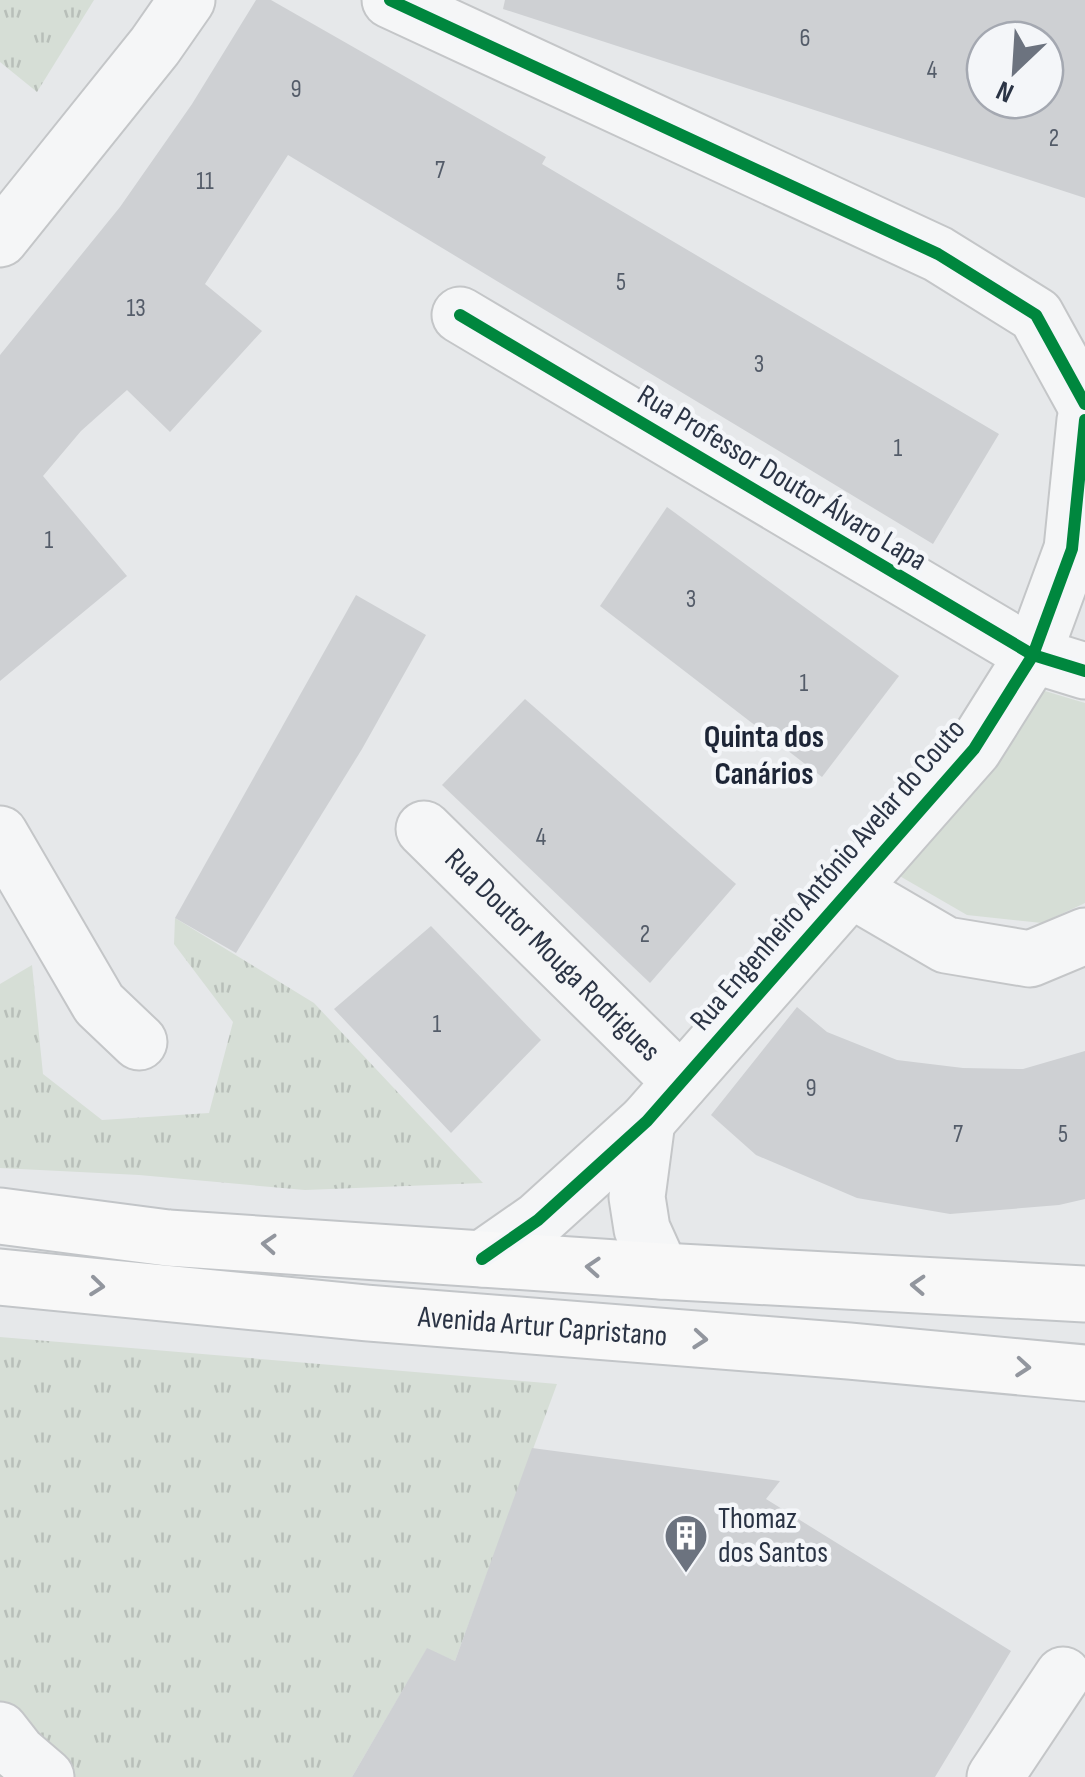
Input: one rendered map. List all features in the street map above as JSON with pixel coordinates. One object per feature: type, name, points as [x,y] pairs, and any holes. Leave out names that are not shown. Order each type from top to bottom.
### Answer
[{"type":"main road","name":"Avenida Artur Capristano","points":[[0,1216],[168,1238],[661,1272],[1085,1294]]},
{"type":"main road","name":"Avenida Artur Capristano","points":[[0,1277],[367,1313],[849,1350],[1085,1373]]},
{"type":"street","points":[[0,238],[155,46],[187,0]]},
{"type":"street","points":[[390,0],[938,254],[1036,316],[1085,404]]},
{"type":"street","name":"Rua Professor Doutor Álvaro Lapa","points":[[460,315],[1033,655],[1085,671]]},
{"type":"street","name":"Rua Engenheiro António Avelar do Couto","points":[[482,1258],[538,1220],[664,1101],[974,749],[1033,655],[1072,549],[1085,420]]},
{"type":"street","name":"Rua Doutor Mouga Rodrigues","points":[[424,828],[664,1101]]},
{"type":"street","points":[[0,834],[99,1004],[139,1042]]},
{"type":"street","points":[[850,889],[946,944],[1030,959],[1085,936]]},
{"type":"street","points":[[661,1272],[642,1229],[637,1198],[664,1101]]},
{"type":"street","points":[[995,1777],[1063,1675]]},
{"type":"street","points":[[0,1730],[18,1753],[46,1777]]},
{"type":"green space","points":[[0,0],[94,0],[37,92],[0,62]]},
{"type":"green space","points":[[1035,688],[1085,703],[1085,903],[1042,923],[967,915],[891,871]]},
{"type":"green space","points":[[175,918],[314,1003],[483,1183],[305,1190],[139,1175],[0,1168],[0,984],[32,965],[43,1074],[102,1120],[209,1113],[233,1022],[174,944]]},
{"type":"green space","points":[[0,1337],[557,1384],[455,1661],[427,1649],[352,1777],[0,1777]]},
{"type":"building","points":[[256,0],[271,0],[546,157],[542,164],[999,434],[933,544],[288,155],[205,284],[262,331],[170,432],[127,390],[81,431],[43,476],[127,576],[0,681],[0,355],[120,207],[192,104]]},
{"type":"building","points":[[505,0],[1085,0],[1085,198],[503,9]]},
{"type":"building","points":[[667,507],[899,676],[822,777],[600,606]]},
{"type":"building","points":[[356,595],[426,635],[362,749],[236,953],[175,918]]},
{"type":"building","points":[[525,699],[736,884],[650,983],[442,785]]},
{"type":"building","points":[[431,926],[541,1040],[451,1133],[334,1009]]},
{"type":"building","points":[[797,1007],[827,1032],[897,1060],[963,1068],[1023,1069],[1085,1051],[1085,1199],[1059,1205],[950,1214],[857,1198],[756,1155],[711,1115]]},
{"type":"building","name":"Thomaz dos Santos","points":[[532,1448],[780,1481],[766,1499],[1011,1651],[935,1777],[352,1777],[427,1648],[455,1661]]},
{"type":"cycle path","points":[[390,0],[938,254],[1036,315],[1085,404]]},
{"type":"cycle path","points":[[460,315],[1033,655],[1085,671]]},
{"type":"cycle path","points":[[482,1259],[538,1220],[647,1121],[974,749],[1033,655],[1072,549],[1085,420]]},
{"type":"place","name":"Thomaz dos Santos","points":[[686,1574]]},
{"type":"district","name":"Quinta dos Canários","points":[[764,756]]}]
